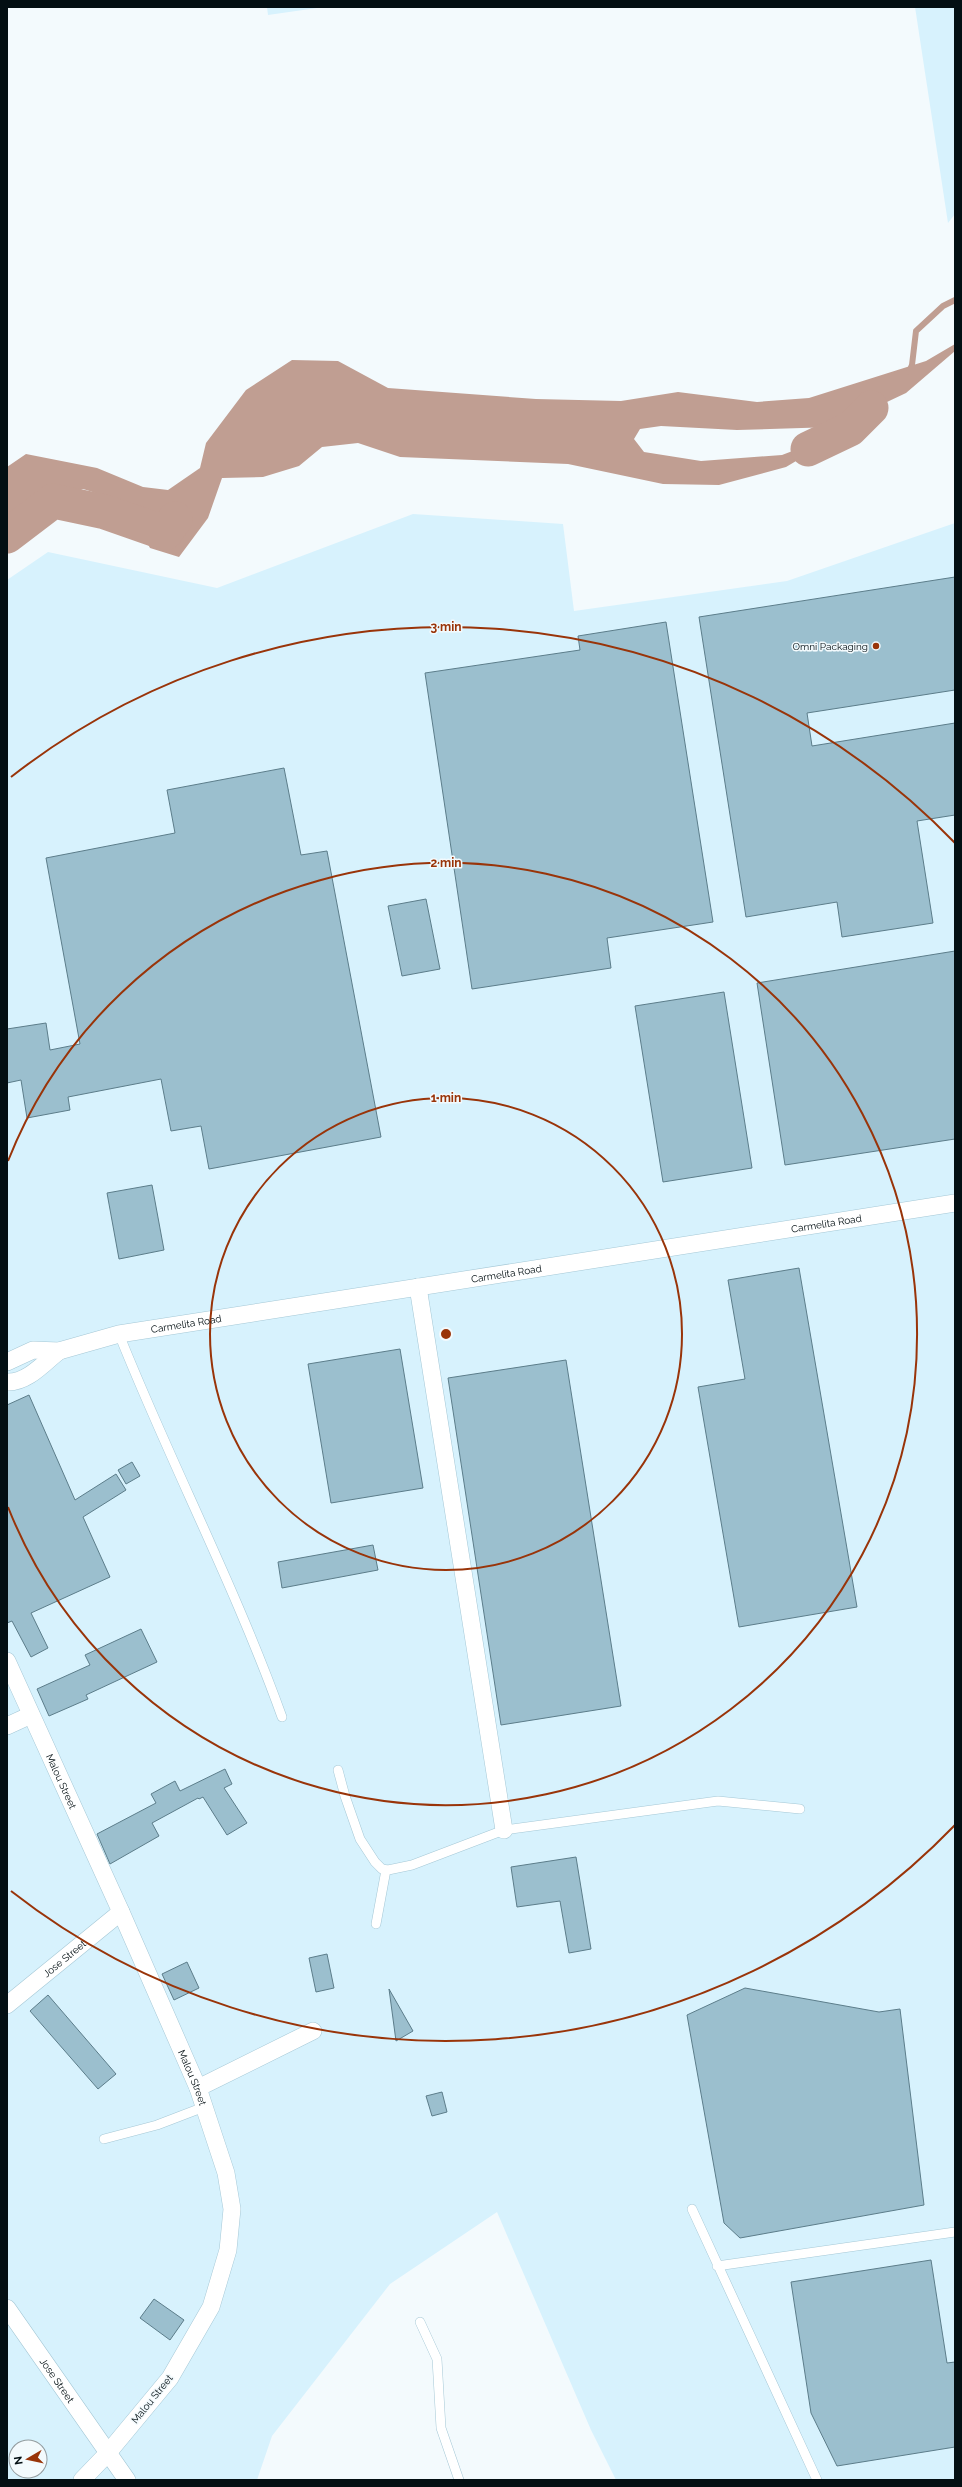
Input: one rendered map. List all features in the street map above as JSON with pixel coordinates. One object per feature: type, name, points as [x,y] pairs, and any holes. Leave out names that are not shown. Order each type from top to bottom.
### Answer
[{"type":"street","name":"Carmelita Road","points":[[7,1362],[33,1350],[59,1351],[119,1334],[955,1203]]},
{"type":"street","points":[[418,1287],[504,1830]]},
{"type":"street","name":"Carmelita Road","points":[[7,1382],[15,1382],[30,1375],[59,1351]]},
{"type":"street","name":"Malou Street","points":[[7,1661],[121,1912],[198,2088],[226,2173],[232,2209],[228,2250],[211,2307],[170,2378],[107,2454],[82,2480]]},
{"type":"street","points":[[7,1726],[32,1715]]},
{"type":"street","name":"Jose Street","points":[[7,2004],[121,1912]]},
{"type":"street","points":[[198,2088],[313,2031]]},
{"type":"street","name":"Jose Street","points":[[7,2308],[107,2454],[127,2480]]},
{"type":"lane","points":[[119,1334],[148,1405],[265,1669],[282,1717]]},
{"type":"lane","points":[[338,1770],[345,1796],[360,1839],[375,1862],[386,1870],[412,1865],[504,1830],[718,1801],[800,1808]]},
{"type":"lane","points":[[376,1924],[386,1870]]},
{"type":"lane","points":[[104,2138],[156,2125],[204,2107]]},
{"type":"lane","points":[[692,2210],[817,2480]]},
{"type":"lane","points":[[717,2266],[955,2232]]},
{"type":"lane","points":[[420,2322],[438,2359],[441,2428],[459,2480]]},
{"type":"shaded area","points":[[267,7],[324,7],[268,15]]},
{"type":"shaded area","points":[[915,7],[955,7],[955,214],[948,223]]},
{"type":"shaded area","points":[[955,344],[955,351],[906,393],[834,427],[737,430],[661,426],[640,429],[634,439],[644,452],[701,461],[782,455],[850,429],[786,467],[719,485],[663,484],[568,464],[400,457],[358,443],[322,447],[299,466],[263,477],[222,478],[208,518],[179,557],[150,548],[137,524],[125,509],[109,498],[83,489],[7,520],[7,467],[26,454],[97,468],[143,487],[168,490],[200,468],[206,443],[246,390],[292,360],[338,361],[388,388],[536,399],[621,401],[678,392],[757,402],[809,398],[926,361]]},
{"type":"shaded area","points":[[413,514],[563,524],[574,611],[787,581],[955,523],[955,2480],[616,2480],[591,2430],[497,2212],[390,2284],[272,2436],[257,2480],[7,2480],[7,580],[48,552],[217,588]]},
{"type":"building","points":[[955,577],[955,690],[807,713],[812,746],[955,723],[955,815],[917,821],[933,923],[842,937],[837,902],[746,917],[699,617]]},
{"type":"building","points":[[666,622],[713,922],[607,938],[611,968],[472,989],[425,673],[580,650],[578,636]]},
{"type":"building","points":[[284,768],[301,855],[327,851],[381,1137],[209,1169],[201,1126],[171,1131],[161,1079],[68,1097],[70,1110],[27,1118],[21,1080],[7,1083],[7,1029],[46,1023],[50,1050],[80,1044],[46,858],[175,833],[167,790]]},
{"type":"building","points":[[426,899],[440,969],[402,976],[388,906]]},
{"type":"building","points":[[955,951],[955,1139],[785,1165],[757,983]]},
{"type":"building","points":[[724,992],[752,1168],[663,1182],[635,1006]]},
{"type":"building","points":[[152,1185],[164,1250],[119,1259],[107,1193]]},
{"type":"building","points":[[799,1268],[857,1607],[739,1627],[698,1387],[745,1379],[728,1280]]},
{"type":"building","points":[[400,1349],[423,1488],[331,1503],[308,1364]]},
{"type":"building","points":[[566,1360],[621,1706],[501,1725],[448,1378]]},
{"type":"building","points":[[29,1395],[75,1500],[116,1474],[126,1490],[83,1517],[110,1577],[31,1613],[48,1648],[31,1657],[12,1621],[7,1623],[7,1405]]},
{"type":"building","points":[[132,1462],[140,1476],[126,1484],[118,1470]]},
{"type":"building","points":[[373,1545],[378,1570],[282,1588],[278,1562]]},
{"type":"building","points":[[141,1629],[157,1662],[86,1695],[88,1699],[49,1716],[37,1689],[90,1665],[85,1655]]},
{"type":"building","points":[[225,1769],[232,1784],[224,1788],[247,1823],[227,1835],[203,1797],[198,1798],[152,1823],[159,1836],[110,1864],[97,1834],[156,1803],[151,1794],[175,1781],[180,1791]]},
{"type":"building","points":[[576,1857],[591,1949],[569,1953],[560,1901],[517,1907],[511,1867]]},
{"type":"building","points":[[327,1954],[334,1988],[316,1992],[309,1958]]},
{"type":"building","points":[[187,1962],[199,1988],[174,2000],[162,1974]]},
{"type":"building","points":[[745,1988],[879,2012],[900,2009],[924,2205],[740,2238],[724,2223],[687,2015]]},
{"type":"building","points":[[389,1989],[413,2031],[396,2041]]},
{"type":"building","points":[[48,1995],[116,2074],[98,2089],[30,2011]]},
{"type":"building","points":[[442,2092],[447,2112],[432,2116],[426,2096]]},
{"type":"building","points":[[931,2260],[947,2363],[955,2362],[955,2447],[837,2466],[811,2413],[791,2282]]},
{"type":"building","points":[[154,2299],[184,2320],[170,2340],[140,2318]]},
{"type":"waterway","points":[[909,372],[912,365],[916,331],[943,306],[955,300]]},
{"type":"waterway","points":[[808,449],[850,429],[871,408]]},
{"type":"waterway","points":[[7,536],[53,501],[105,512],[165,533],[175,519]]},
{"type":"place","name":"Omni Packaging","points":[[876,646]]}]
